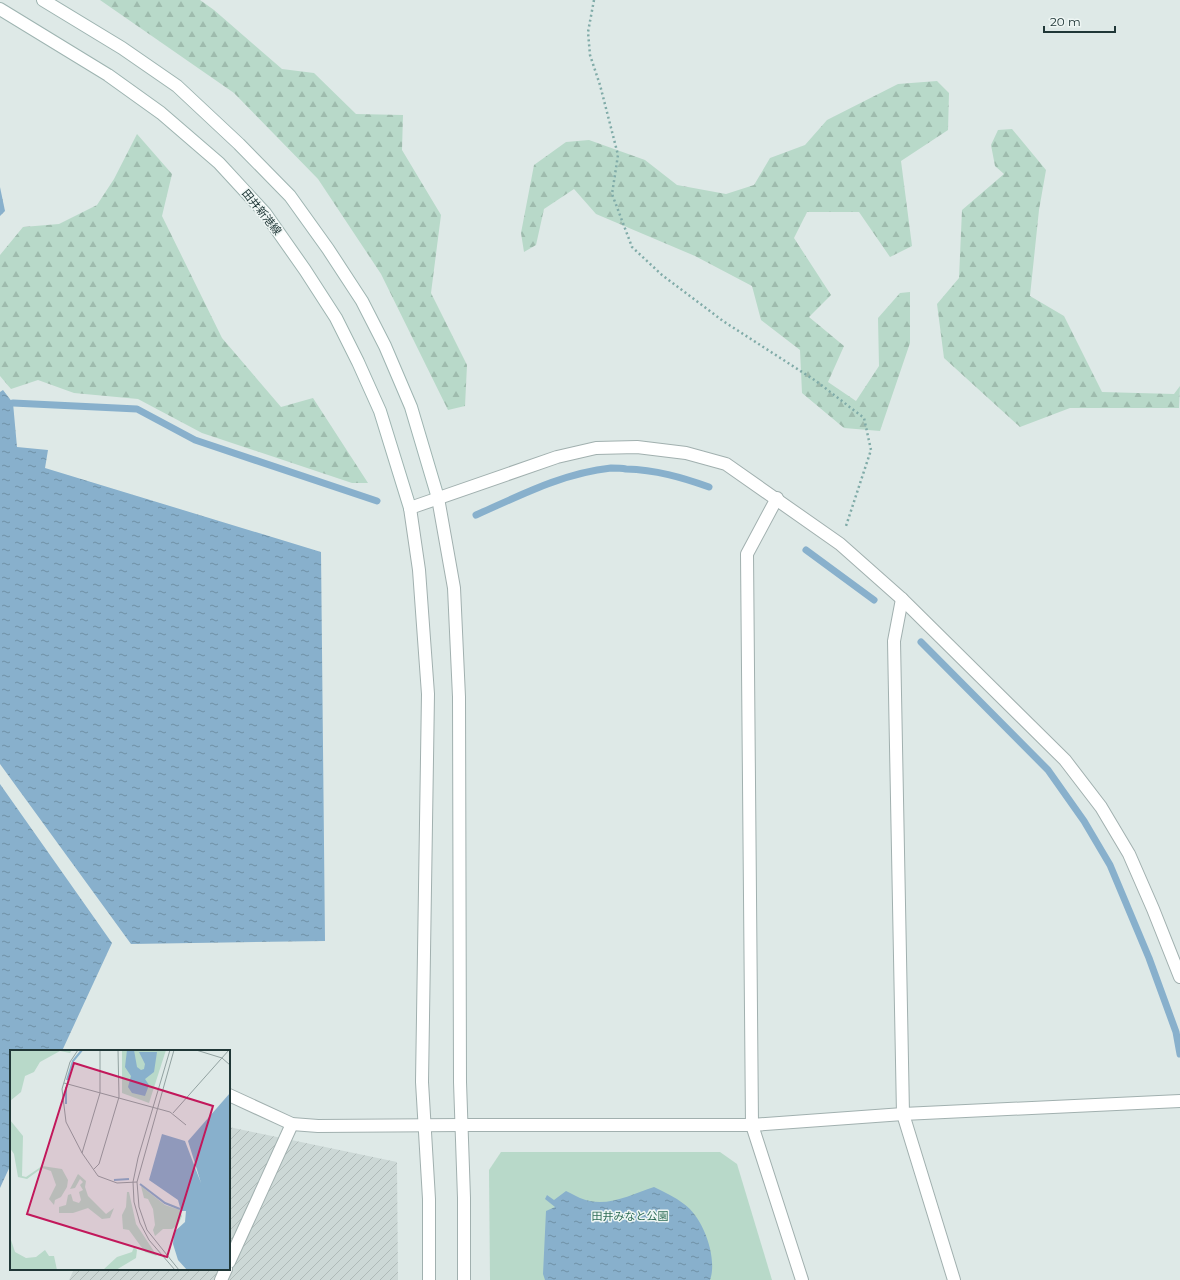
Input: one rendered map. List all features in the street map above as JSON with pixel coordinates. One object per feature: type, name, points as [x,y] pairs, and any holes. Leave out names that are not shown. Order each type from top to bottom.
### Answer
[{"type":"street","points":[[43,0],[122,48],[177,86],[240,144],[290,196],[328,249],[362,301],[385,346],[411,407],[438,498],[454,588],[458,690],[460,1075],[464,1198],[464,1280]]},
{"type":"street","name":"田井新港線","points":[[0,9],[108,75],[161,112],[219,163],[265,213],[305,270],[336,318],[380,411],[410,508],[419,570],[428,694],[422,1082],[429,1199],[429,1280]]},
{"type":"street","points":[[410,508],[557,457],[596,448],[637,447],[686,454],[726,464],[777,498],[840,544],[902,599],[1065,760],[1101,807],[1129,854],[1153,908],[1180,977]]},
{"type":"street","points":[[777,498],[747,554],[752,1124],[802,1280]]},
{"type":"street","points":[[902,599],[894,641],[903,1114],[954,1280]]},
{"type":"street","points":[[230,1095],[292,1124],[318,1126],[752,1124],[903,1114],[1180,1102]]},
{"type":"street","points":[[230,1260],[292,1124]]},
{"type":"street","points":[[221,1280],[226,1270]]},
{"type":"path","points":[[594,0],[588,32],[590,54],[600,85],[618,155],[612,194],[632,247],[662,275],[723,321],[816,381],[864,418],[871,450],[840,544]]},
{"type":"shaded area","points":[[230,1127],[397,1162],[398,1280],[69,1280],[74,1270],[230,1270]]},
{"type":"green space","points":[[100,0],[200,0],[214,10],[282,69],[314,73],[356,114],[403,115],[402,150],[441,215],[431,293],[467,365],[465,406],[448,410],[381,274],[318,179],[234,93]]},
{"type":"green space","points":[[937,81],[949,93],[948,130],[901,161],[912,246],[890,257],[859,212],[807,212],[794,238],[831,295],[809,317],[844,346],[828,382],[856,401],[879,366],[878,318],[900,293],[910,292],[910,343],[880,431],[844,428],[802,393],[800,350],[761,320],[752,286],[695,256],[596,214],[574,189],[544,209],[536,245],[524,252],[521,233],[534,165],[566,142],[589,140],[645,160],[677,185],[726,194],[754,185],[770,158],[805,145],[827,120],[898,84]]},
{"type":"green space","points":[[1012,129],[1046,170],[1039,210],[1030,296],[1064,316],[1102,392],[1174,394],[1180,386],[1179,408],[1070,408],[1020,427],[944,358],[937,304],[959,278],[962,210],[1004,174],[995,166],[991,145],[998,130]]},
{"type":"green space","points":[[137,134],[172,174],[162,216],[222,338],[281,407],[313,398],[368,483],[352,483],[202,433],[138,399],[74,393],[38,380],[11,389],[0,376],[0,255],[23,227],[59,224],[97,205],[114,179]]},
{"type":"green space","name":"田井みなと公園","points":[[501,1152],[720,1152],[737,1164],[772,1280],[490,1280],[489,1170]]},
{"type":"water","points":[[0,187],[5,211],[0,216]]},
{"type":"water","points":[[3,390],[13,403],[17,447],[48,450],[45,468],[321,552],[325,941],[131,944],[0,764],[0,392]]},
{"type":"water","points":[[0,784],[112,943],[62,1050],[10,1050],[10,1166],[0,1188]]},
{"type":"water","points":[[654,1187],[681,1201],[697,1218],[703,1228],[710,1250],[712,1271],[710,1280],[545,1280],[543,1274],[546,1211],[555,1207],[545,1199],[547,1195],[554,1200],[566,1191],[589,1201],[599,1202],[617,1200]]},
{"type":"waterway","points":[[13,403],[137,409],[195,440],[377,501]]},
{"type":"waterway","points":[[476,515],[525,493],[559,480],[611,468],[658,472],[709,487]]},
{"type":"waterway","points":[[806,550],[874,600]]},
{"type":"waterway","points":[[921,642],[1048,770],[1084,821],[1110,865],[1149,958],[1176,1032],[1180,1054]]}]
